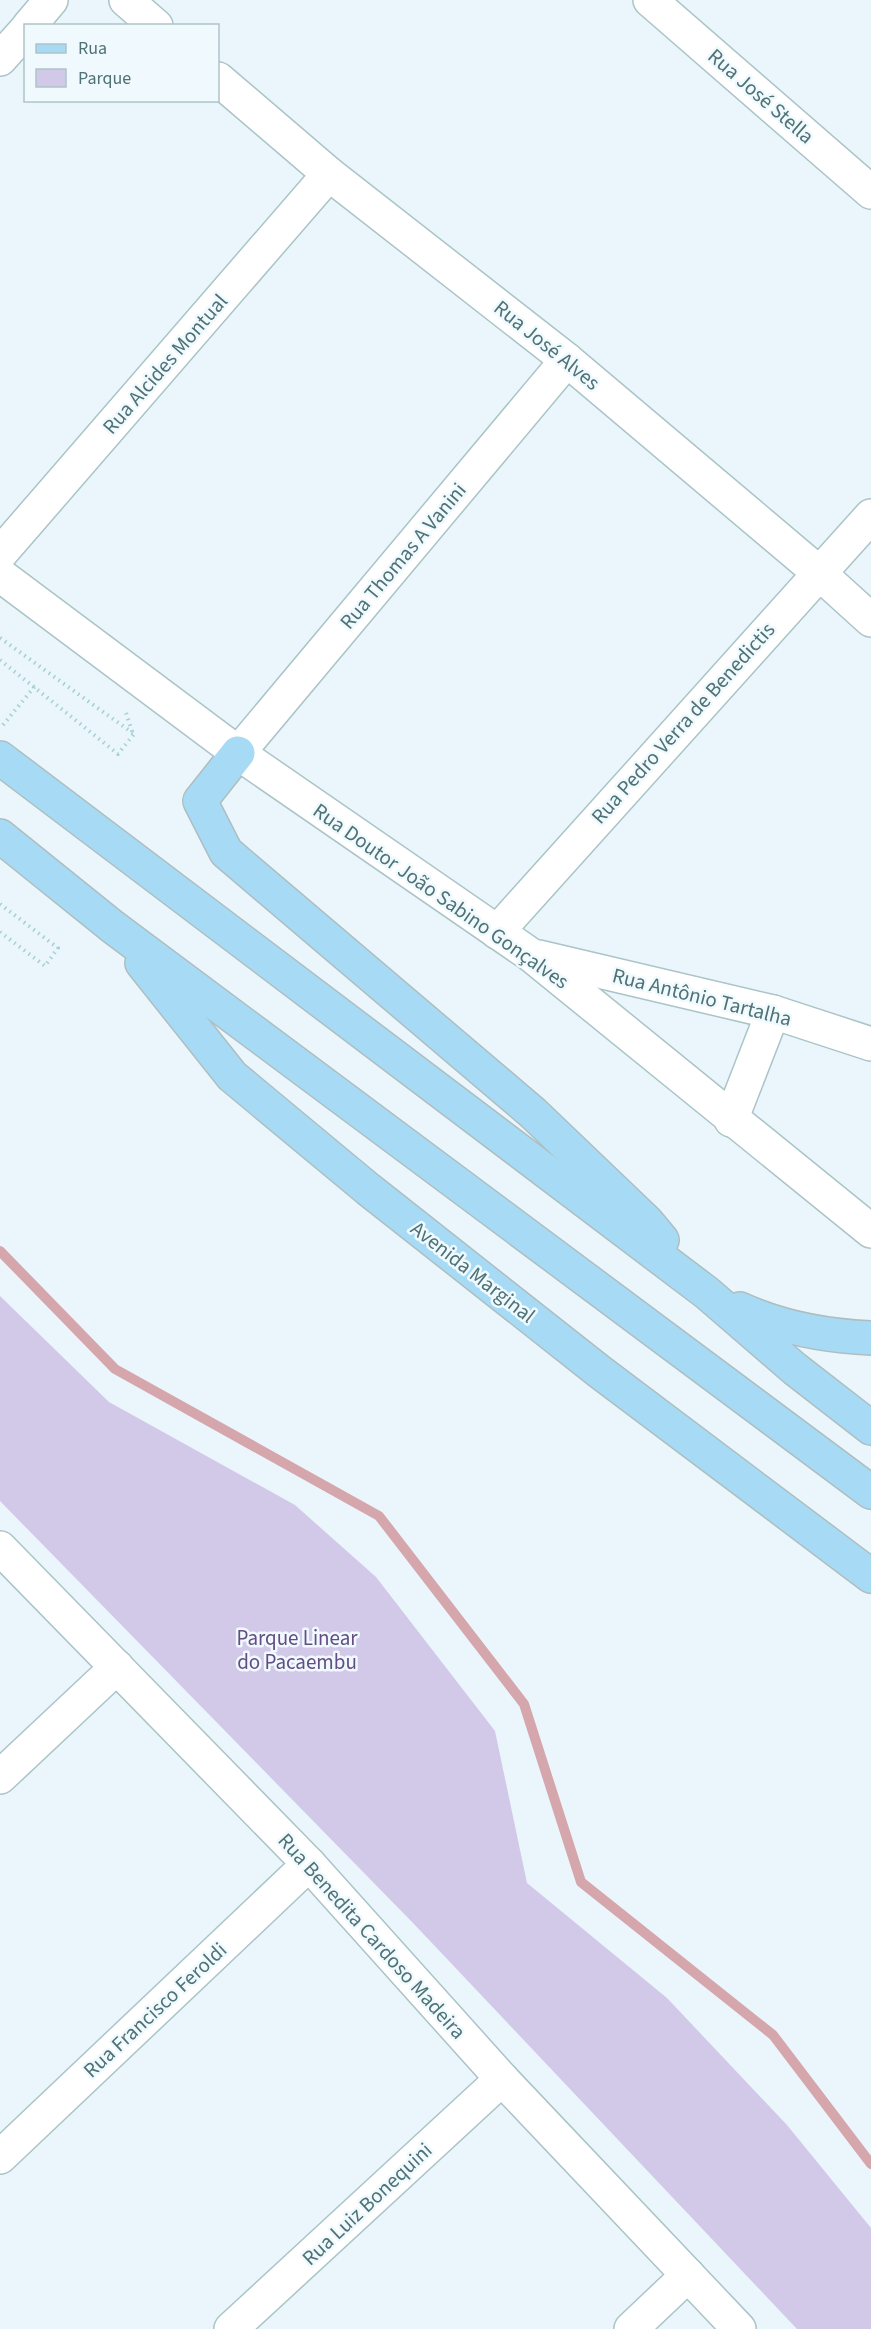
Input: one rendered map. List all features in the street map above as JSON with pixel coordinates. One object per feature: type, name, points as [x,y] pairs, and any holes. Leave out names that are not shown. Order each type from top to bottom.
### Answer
[{"type":"main road","points":[[238,753],[200,801],[226,852],[533,1113],[647,1222],[707,1293],[771,1324],[841,1337],[871,1338]]},
{"type":"main road","points":[[0,758],[707,1293],[795,1369],[871,1428]]},
{"type":"main road","points":[[0,836],[113,927],[871,1492]]},
{"type":"main road","name":"Avenida Marginal","points":[[113,927],[232,1076],[368,1189],[600,1372],[871,1576]]},
{"type":"street","points":[[31,24],[51,0]]},
{"type":"street","points":[[126,0],[154,24]]},
{"type":"street","name":"Rua José Stella","points":[[650,0],[871,192]]},
{"type":"street","points":[[0,59],[24,32]]},
{"type":"street","name":"Rua José Alves","points":[[219,79],[329,174],[567,360],[818,572],[871,620]]},
{"type":"street","name":"Rua Alcides Montual","points":[[0,554],[329,174]]},
{"type":"street","name":"Rua Thomas A Vanini","points":[[238,753],[567,360]]},
{"type":"street","name":"Rua Pedro Verra de Benedictis","points":[[497,932],[818,572],[871,516]]},
{"type":"street","name":"Rua Doutor João Sabino Gonçalves","points":[[0,575],[238,753],[531,955],[871,1231]]},
{"type":"street","name":"Rua Antônio Tartalha","points":[[531,955],[773,1012],[871,1044]]},
{"type":"street","points":[[731,1119],[773,1012]]},
{"type":"street","name":"Rua Benedita Cardoso Madeira","points":[[0,1548],[309,1864],[502,2079],[739,2329]]},
{"type":"street","points":[[0,1776],[117,1667]]},
{"type":"street","name":"Rua Francisco Feroldi","points":[[0,2157],[309,1864]]},
{"type":"street","name":"Rua Luiz Bonequini","points":[[231,2329],[502,2079]]},
{"type":"street","points":[[631,2329],[688,2275]]},
{"type":"path","points":[[0,638],[134,734],[118,754],[0,660]]},
{"type":"path","points":[[0,728],[35,686]]},
{"type":"path","points":[[0,904],[58,948],[45,966],[0,932]]},
{"type":"green space","name":"Parque Linear do Pacaembu","points":[[0,1296],[109,1402],[295,1505],[376,1577],[495,1731],[527,1883],[667,1998],[787,2125],[871,2228],[871,2329],[797,2329],[413,1923],[0,1501]]},
{"type":"waterway","points":[[0,1251],[115,1369],[379,1516],[524,1704],[581,1882],[773,2035],[871,2164]]}]
